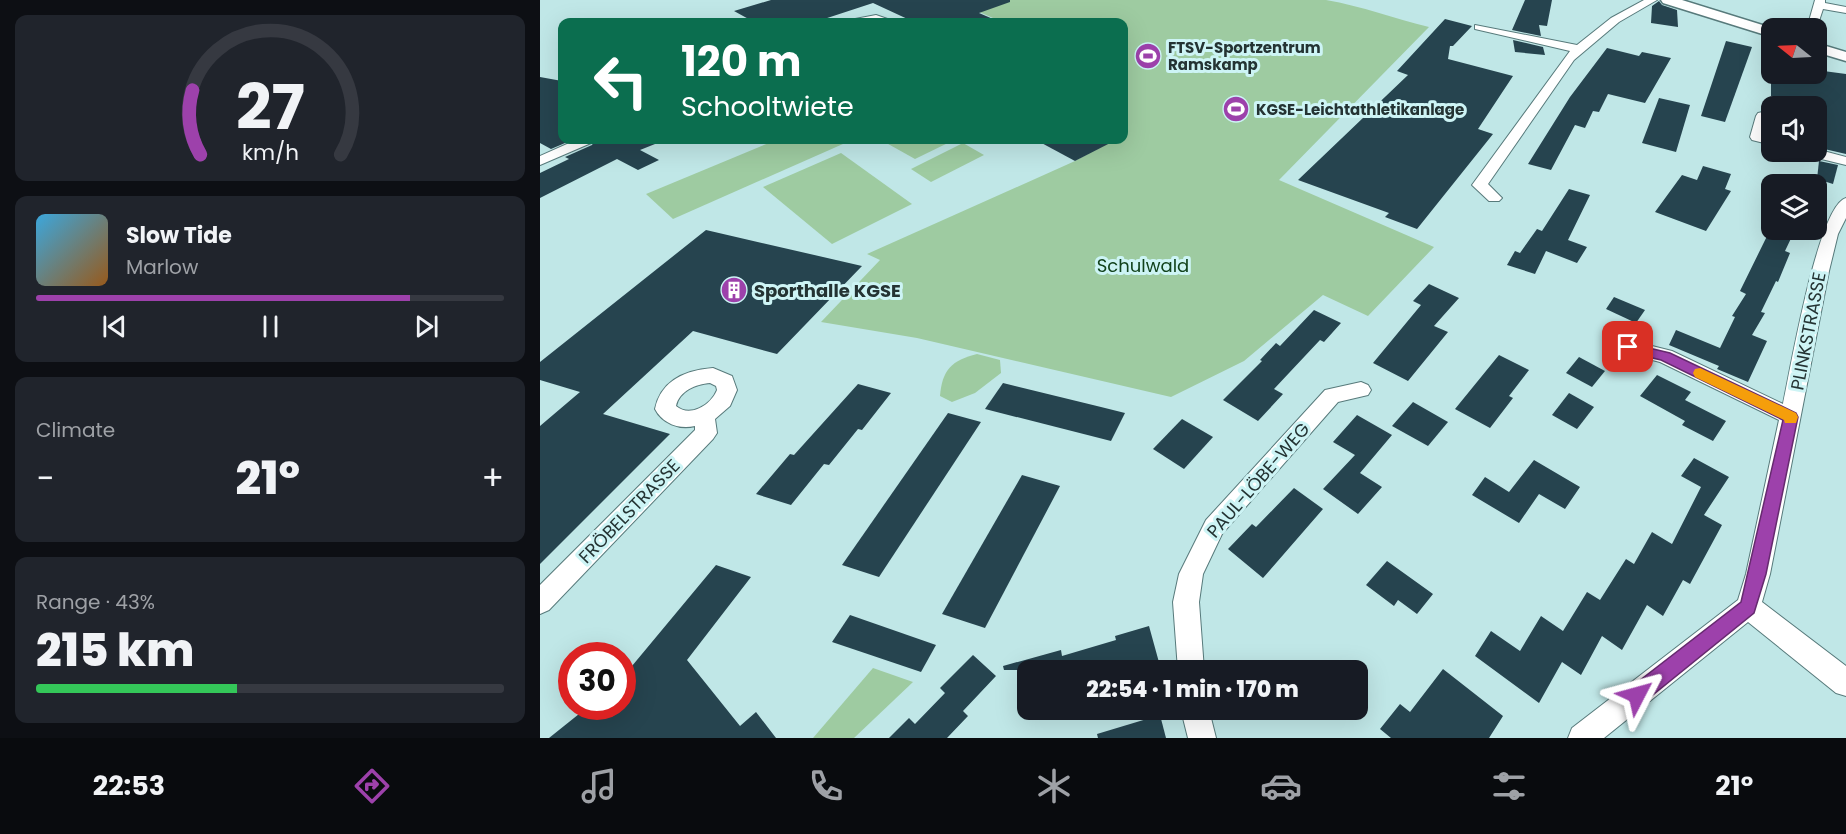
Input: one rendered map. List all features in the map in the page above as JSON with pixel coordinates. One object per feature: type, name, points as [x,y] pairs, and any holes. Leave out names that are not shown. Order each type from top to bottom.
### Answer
[{"type":"street","points":[[1494,198],[1480,185],[1549,86],[1578,49],[1615,20],[1652,0]]},
{"type":"street","points":[[1668,0],[1761,30]]},
{"type":"street","points":[[1815,18],[1820,2],[1846,10]]},
{"type":"street","points":[[1479,27],[1578,49]]},
{"type":"street","points":[[1827,51],[1846,57]]},
{"type":"street","points":[[1761,123],[1757,137],[1761,138]]},
{"type":"street","points":[[540,160],[577,144]]},
{"type":"street","points":[[1827,156],[1846,161]]},
{"type":"street","name":"PLINKSTRASSE","points":[[1748,607],[1758,574],[1820,271],[1830,234],[1846,203]]},
{"type":"street","points":[[1628,347],[1665,356],[1791,417]]},
{"type":"street","name":"PAUL-LÖBE-WEG","points":[[1190,660],[1186,602],[1191,574],[1214,526],[1332,395],[1361,390]]},
{"type":"street","name":"FRÖBELSTRASSE","points":[[540,602],[706,433],[704,415]]},
{"type":"street","points":[[1582,738],[1748,607],[1846,683]]},
{"type":"street","points":[[1198,720],[1202,738]]},
{"type":"green space","name":"Schulwald","points":[[952,0],[1326,0],[1429,27],[1279,180],[1434,247],[1368,316],[1323,295],[1244,361],[1171,397],[917,338],[821,322],[880,260],[867,254],[1075,161],[1106,144],[1128,144],[1128,18],[993,18]]},
{"type":"green space","points":[[766,144],[843,144],[673,219],[646,194]]},
{"type":"green space","points":[[888,144],[946,144],[915,159]]},
{"type":"green space","points":[[961,144],[984,155],[931,182],[911,169]]},
{"type":"green space","points":[[841,153],[912,204],[832,244],[763,187]]},
{"type":"green space","points":[[977,354],[1000,360],[1001,373],[975,393],[952,402],[940,396],[943,379],[950,368],[961,359]]},
{"type":"green space","points":[[873,668],[913,682],[854,738],[813,738]]},
{"type":"building","points":[[771,0],[1010,0],[1010,2],[979,13],[991,18],[905,18],[873,3],[827,18],[747,18],[734,11]]},
{"type":"building","points":[[1525,0],[1552,0],[1547,26],[1539,25],[1541,36],[1512,30]]},
{"type":"building","points":[[1659,1],[1662,5],[1677,10],[1678,27],[1651,23],[1652,6]]},
{"type":"building","points":[[1445,19],[1472,26],[1453,46],[1450,46],[1448,59],[1513,76],[1478,129],[1493,134],[1417,229],[1385,217],[1389,213],[1298,180],[1408,75],[1397,71]]},
{"type":"building","points":[[1513,40],[1543,47],[1545,55],[1515,52]]},
{"type":"building","points":[[1726,41],[1752,47],[1725,122],[1701,116]]},
{"type":"building","points":[[1607,48],[1639,56],[1642,52],[1671,58],[1645,103],[1608,94],[1599,112],[1593,111],[1585,128],[1575,125],[1551,170],[1528,164],[1570,97]]},
{"type":"building","points":[[1827,71],[1846,74],[1846,154],[1827,150],[1827,96],[1771,96],[1771,84],[1827,84]]},
{"type":"building","points":[[540,77],[558,80],[558,144],[563,144],[551,149],[540,143]]},
{"type":"building","points":[[1659,98],[1690,105],[1676,152],[1642,143]]},
{"type":"building","points":[[655,144],[640,150],[659,160],[638,170],[617,159],[540,198],[540,173],[569,159],[565,157],[592,145]]},
{"type":"building","points":[[1043,144],[1108,144],[1075,161]]},
{"type":"building","points":[[1819,162],[1838,165],[1833,184],[1827,182],[1827,174],[1818,174]]},
{"type":"building","points":[[1703,166],[1731,174],[1725,189],[1731,191],[1706,231],[1655,212],[1682,175],[1697,180]]},
{"type":"building","points":[[1569,189],[1590,195],[1568,240],[1587,247],[1577,263],[1546,251],[1535,274],[1507,265],[1515,251],[1520,253],[1537,229],[1542,231]]},
{"type":"building","points":[[706,230],[862,266],[777,354],[693,331],[603,414],[670,434],[540,564],[540,426],[580,392],[540,380],[540,362]]},
{"type":"building","points":[[1765,240],[1790,240],[1785,251],[1790,253],[1778,282],[1776,281],[1761,312],[1765,313],[1752,335],[1767,341],[1748,382],[1717,369],[1719,366],[1669,345],[1676,330],[1720,348],[1735,317],[1732,316],[1746,294],[1740,291]]},
{"type":"building","points":[[1429,284],[1459,298],[1434,326],[1448,332],[1408,381],[1373,363],[1421,305],[1413,301]]},
{"type":"building","points":[[1614,297],[1645,310],[1636,323],[1606,309]]},
{"type":"building","points":[[1314,310],[1341,323],[1324,342],[1320,340],[1274,389],[1283,394],[1258,421],[1223,400],[1262,361],[1260,360],[1276,343],[1280,346]]},
{"type":"building","points":[[1499,355],[1529,370],[1509,396],[1513,398],[1490,428],[1455,409]]},
{"type":"building","points":[[1579,357],[1605,371],[1592,387],[1566,373]]},
{"type":"building","points":[[1657,375],[1691,392],[1685,400],[1726,421],[1713,441],[1682,425],[1685,421],[1640,396]]},
{"type":"building","points":[[1003,383],[1125,413],[1111,441],[985,409]]},
{"type":"building","points":[[858,384],[891,393],[862,430],[858,429],[829,465],[824,464],[791,505],[756,494],[790,454],[794,455]]},
{"type":"building","points":[[1569,393],[1594,407],[1577,429],[1552,415]]},
{"type":"building","points":[[1413,402],[1448,422],[1428,446],[1392,426]]},
{"type":"building","points":[[948,413],[981,422],[879,577],[842,565]]},
{"type":"building","points":[[1357,415],[1392,435],[1360,473],[1382,487],[1358,514],[1323,489],[1355,455],[1333,442]]},
{"type":"building","points":[[1182,419],[1213,437],[1184,469],[1153,449]]},
{"type":"building","points":[[1694,458],[1729,477],[1704,515],[1722,525],[1690,584],[1683,580],[1663,616],[1647,605],[1622,650],[1602,636],[1581,675],[1562,662],[1539,703],[1475,656],[1491,631],[1520,651],[1541,616],[1563,631],[1587,592],[1600,600],[1626,559],[1634,564],[1652,532],[1672,544],[1701,487],[1681,476]]},
{"type":"building","points":[[1534,460],[1580,487],[1565,509],[1539,494],[1519,523],[1472,495],[1485,477],[1509,492]]},
{"type":"building","points":[[1022,475],[1060,486],[985,628],[942,614]]},
{"type":"building","points":[[1294,488],[1323,509],[1263,578],[1228,549],[1252,524],[1256,527]]},
{"type":"building","points":[[1387,561],[1433,594],[1417,614],[1398,600],[1394,606],[1366,585]]},
{"type":"building","points":[[716,565],[751,577],[687,660],[740,726],[756,712],[776,738],[549,738],[572,720],[636,720],[636,661]]},
{"type":"building","points":[[850,615],[936,645],[921,672],[832,642]]},
{"type":"building","points":[[1149,626],[1158,660],[1025,660],[1061,650],[1062,656],[1116,640],[1115,636]]},
{"type":"building","points":[[973,655],[996,676],[963,711],[968,716],[947,738],[889,738],[909,718],[915,724],[945,693],[940,688]]},
{"type":"building","points":[[1017,662],[1017,670],[1004,670],[1003,666]]},
{"type":"building","points":[[1443,669],[1503,716],[1489,738],[1391,738],[1380,729],[1400,704],[1410,712]]},
{"type":"building","points":[[1143,720],[1161,720],[1166,738],[1098,738],[1097,734]]},
{"type":"slow traffic","points":[[1700,373],[1791,419]]},
{"type":"place","name":"FTSV-Sportzentrum Ramskamp","points":[[1148,56]]},
{"type":"place","name":"KGSE-Leichtathletikanlage","points":[[1236,109]]},
{"type":"place","name":"Sporthalle KGSE","points":[[734,290]]},
{"type":"route","points":[[1628,347],[1665,356],[1791,417],[1758,574],[1748,607],[1637,695]]}]
